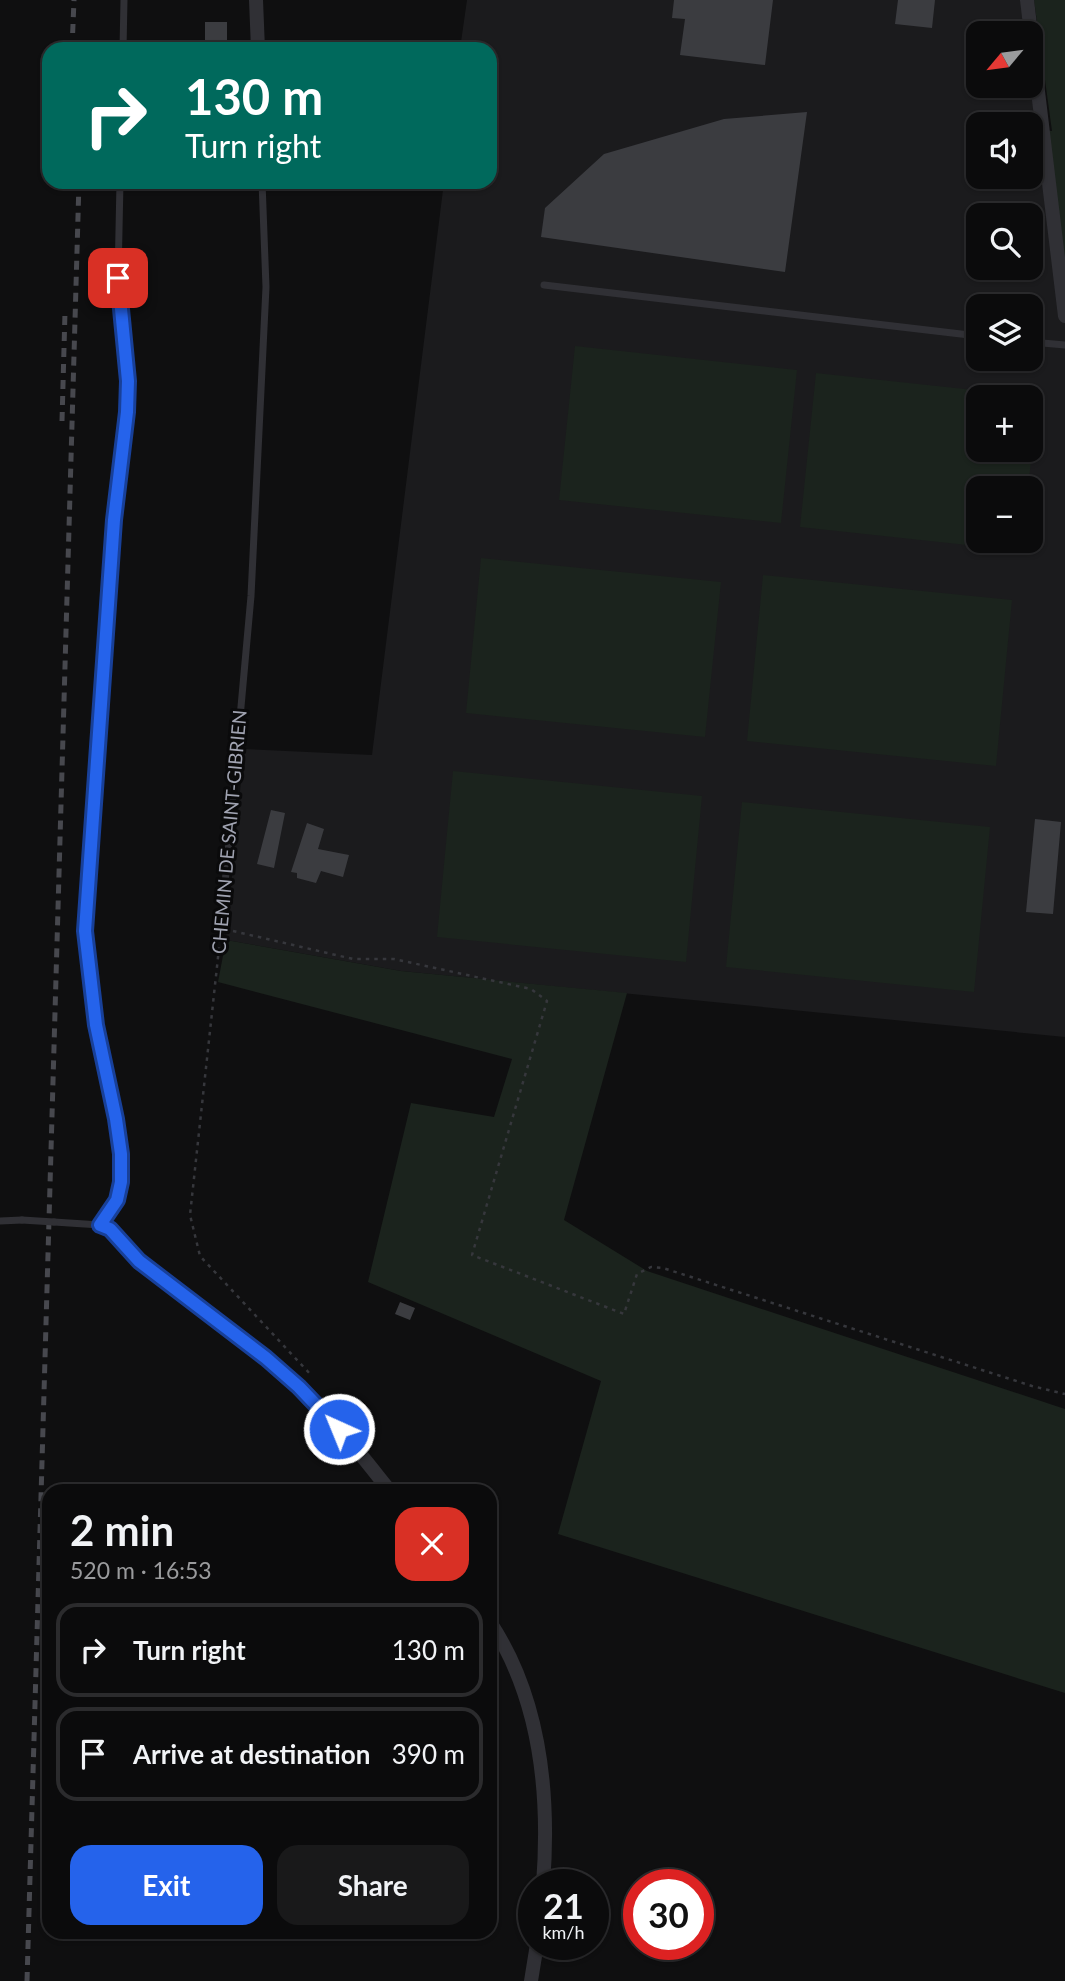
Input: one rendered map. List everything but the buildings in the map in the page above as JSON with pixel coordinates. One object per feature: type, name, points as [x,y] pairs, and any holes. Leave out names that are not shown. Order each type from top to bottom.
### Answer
[{"type":"street","points":[[256,0],[258,42]]},
{"type":"street","points":[[1027,0],[1065,316]]},
{"type":"street","points":[[167,1282],[266,1358],[299,1387],[350,1441],[384,1484]]},
{"type":"street","points":[[497,1634],[516,1668],[534,1721],[544,1788],[545,1869]]},
{"type":"street","points":[[531,1981],[534,1960]]},
{"type":"lane","points":[[123,42],[124,0]]},
{"type":"lane","points":[[100,1225],[117,1200],[121,1182],[121,1154],[96,1025],[85,931],[113,533],[127,412],[128,381],[118,278],[120,189]]},
{"type":"lane","name":"CHEMIN DE SAINT-GIBRIEN","points":[[221,928],[251,596],[266,287],[262,189]]},
{"type":"lane","points":[[544,285],[966,335]]},
{"type":"lane","points":[[1043,343],[1065,345]]},
{"type":"lane","points":[[0,1221],[100,1225],[110,1229],[139,1261],[167,1282]]},
{"type":"path","name":"CHEMIN DE SAINT-GIBRIEN","points":[[221,928],[190,1215],[200,1256],[317,1382]]},
{"type":"path","points":[[221,928],[353,959],[394,959],[531,989],[547,1001],[472,1255],[624,1314],[637,1274],[651,1267],[663,1268],[1032,1386],[1065,1394]]},
{"type":"shaded area","points":[[467,0],[1025,0],[1028,21],[966,21],[966,98],[1033,98],[1035,112],[966,112],[966,189],[1043,189],[1043,167],[1065,316],[1065,1037],[401,971],[226,940],[244,749],[372,755],[443,189],[497,189],[497,42],[461,42]]},
{"type":"shaded area","points":[[1034,0],[1065,0],[1065,316],[1043,146],[1043,130],[1052,131],[1043,66],[1043,21],[1037,21]]},
{"type":"shaded area","points":[[575,346],[797,370],[781,523],[559,500]]},
{"type":"shaded area","points":[[816,373],[966,389],[966,462],[1031,462],[1029,476],[966,476],[966,545],[800,527]]},
{"type":"shaded area","points":[[481,558],[721,582],[705,737],[466,713]]},
{"type":"shaded area","points":[[763,575],[1012,600],[996,766],[747,741]]},
{"type":"shaded area","points":[[453,771],[702,796],[686,962],[437,937]]},
{"type":"shaded area","points":[[742,802],[990,827],[974,992],[726,967]]},
{"type":"shaded area","points":[[226,940],[401,971],[627,993],[564,1220],[647,1271],[1065,1409],[1065,1693],[558,1534],[601,1381],[368,1282],[411,1103],[494,1117],[512,1059],[218,982]]},
{"type":"railway","points":[[72,42],[74,0]]},
{"type":"railway","points":[[27,1981],[79,189]]},
{"type":"railway","points":[[62,421],[65,312]]},
{"type":"route","points":[[118,278],[128,381],[127,412],[114,520],[85,931],[96,1025],[121,1154],[121,1182],[117,1200],[100,1225],[110,1229],[139,1261],[266,1358],[299,1387],[339,1429]]}]
